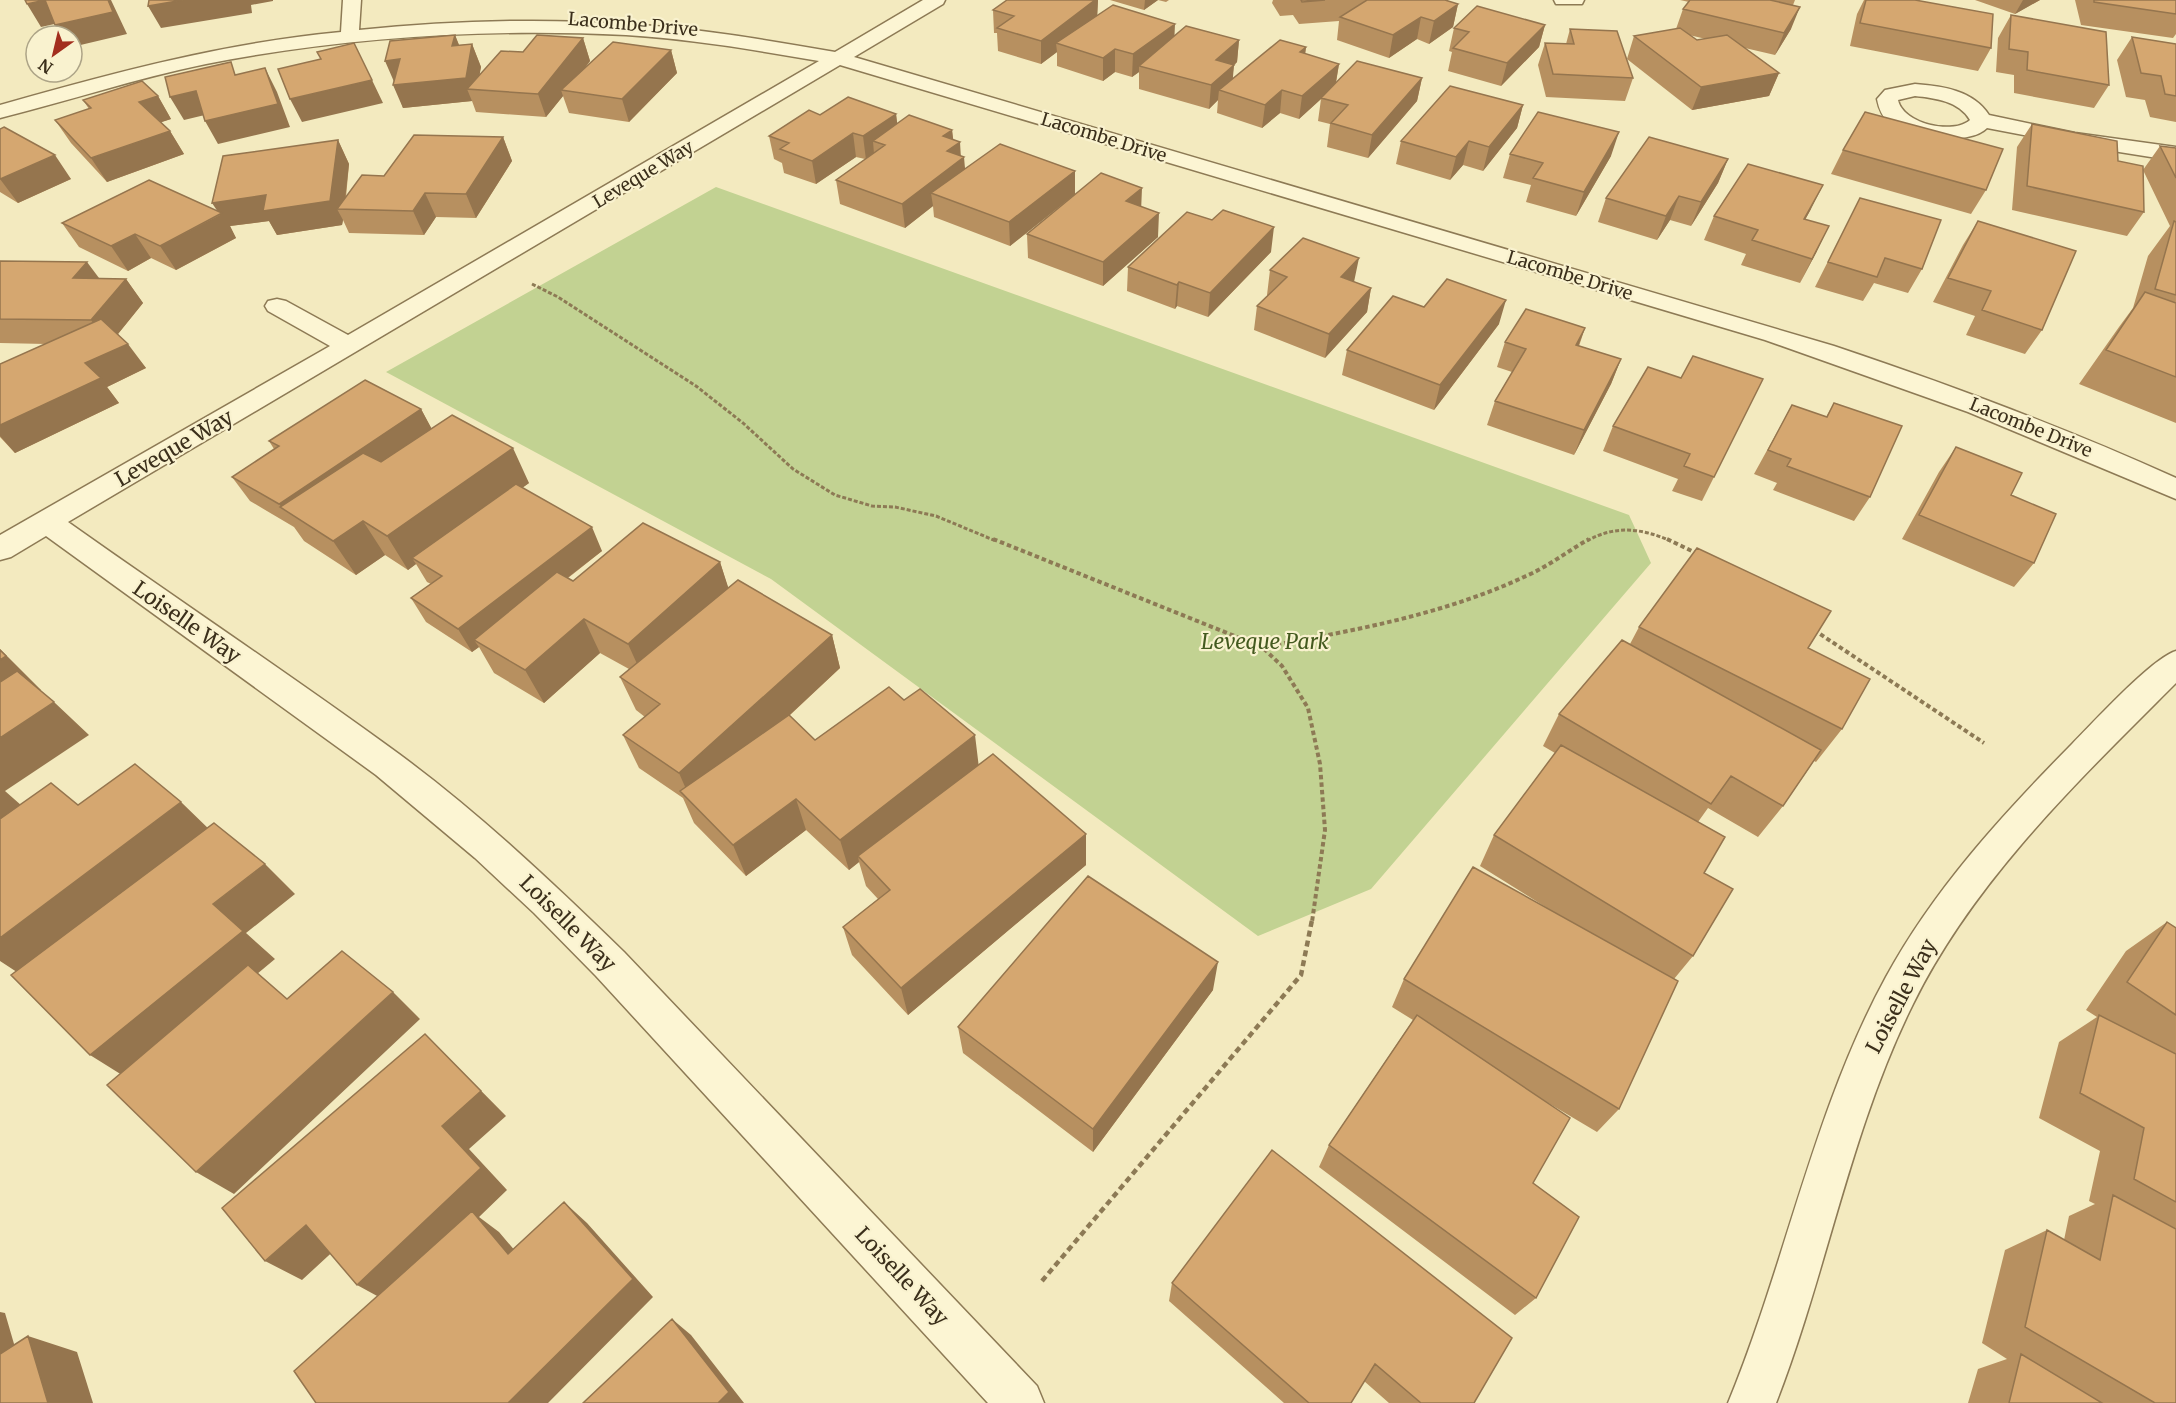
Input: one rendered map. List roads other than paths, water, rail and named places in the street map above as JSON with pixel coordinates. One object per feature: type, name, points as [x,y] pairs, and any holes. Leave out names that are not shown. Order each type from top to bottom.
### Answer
[{"type":"street","points":[[349,30],[351,0]]},
{"type":"street","name":"Leveque Way","points":[[0,549],[936,0]]},
{"type":"street","points":[[1563,0],[1575,0]]},
{"type":"street","name":"Lacombe Drive","points":[[1,109],[186,59],[259,44],[349,30],[476,19],[621,21],[678,26],[752,38],[838,58],[1785,339],[2007,416],[2176,489]]},
{"type":"street","points":[[1981,120],[2075,139],[2176,154]]},
{"type":"street","points":[[277,306],[349,346]]},
{"type":"street","name":"Loiselle Way","points":[[47,522],[388,765],[488,847],[547,901],[610,964],[1020,1403]]},
{"type":"street","name":"Loiselle Way","points":[[1752,1403],[1849,1108],[1873,1045],[1906,979],[1948,913],[2006,836],[2047,790],[2176,663]]},
{"type":"park label","name":"Leveque Park","points":[[1265,641]]}]
